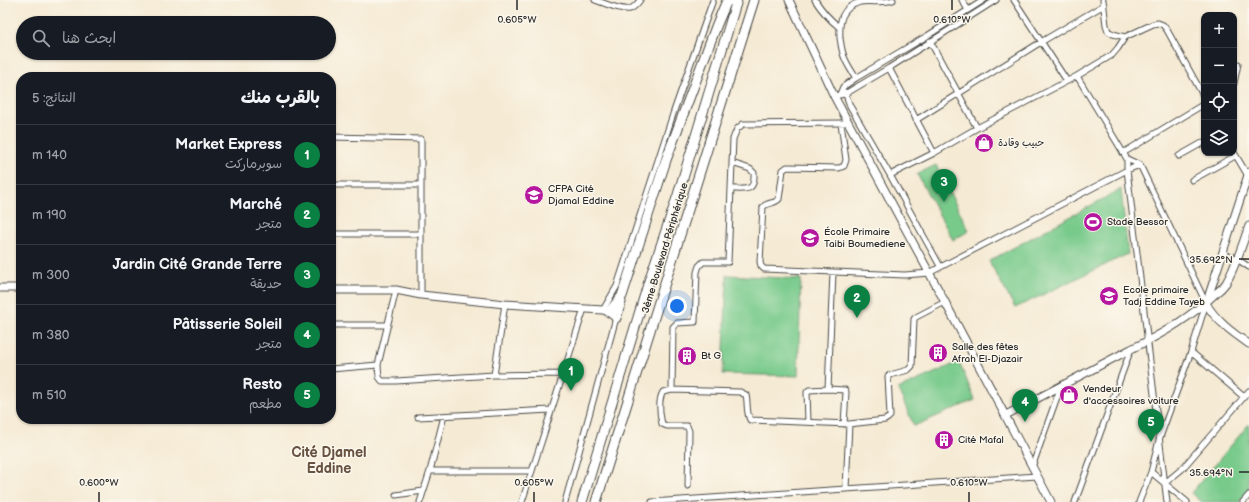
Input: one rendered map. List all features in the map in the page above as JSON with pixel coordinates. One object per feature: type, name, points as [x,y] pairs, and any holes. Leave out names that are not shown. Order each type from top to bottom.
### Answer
[{"type":"highway","points":[[609,313],[622,296],[666,160],[717,24],[726,3],[729,0]]},
{"type":"highway","name":"3ème Boulevard Périphérique","points":[[582,502],[737,0]]},
{"type":"highway","name":"3ème Boulevard Périphérique","points":[[596,502],[754,0]]},
{"type":"main road","points":[[789,0],[840,94],[845,122],[945,302],[1051,502]]},
{"type":"main road","points":[[1248,174],[1206,303],[1212,313],[1231,331],[1249,344]]},
{"type":"main road","points":[[1006,416],[1131,349],[1147,342],[1206,303],[1225,284],[1237,259],[1249,226]]},
{"type":"main road","points":[[0,288],[16,288]]},
{"type":"main road","points":[[336,290],[396,290],[421,295],[505,304],[584,309],[609,313]]},
{"type":"street","points":[[595,0],[624,9],[636,6],[640,0]]},
{"type":"street","points":[[565,502],[616,286],[674,111],[713,0]]},
{"type":"street","points":[[815,0],[820,9],[839,26]]},
{"type":"street","points":[[856,78],[845,59],[841,43],[839,26],[843,14],[848,8],[859,2],[886,2],[893,0]]},
{"type":"street","points":[[962,0],[968,10]]},
{"type":"street","points":[[840,94],[843,88],[856,78],[984,0]]},
{"type":"street","points":[[840,94],[889,68],[996,0]]},
{"type":"street","points":[[1014,0],[1067,81]]},
{"type":"street","points":[[916,120],[1103,2],[1108,31],[1125,37]]},
{"type":"street","points":[[890,175],[1077,76],[1112,55],[1125,37],[1153,24],[1158,23],[1163,25],[1171,36],[1201,91]]},
{"type":"street","points":[[927,36],[977,128]]},
{"type":"street","points":[[1237,69],[1238,64]]},
{"type":"street","points":[[889,68],[934,153]]},
{"type":"street","points":[[1077,76],[1127,159],[1140,165],[1206,303],[1191,352],[1159,440],[1151,472],[1139,502]]},
{"type":"street","points":[[840,94],[850,106],[940,266]]},
{"type":"street","points":[[1123,153],[1201,106]]},
{"type":"street","points":[[672,390],[673,327],[677,323],[695,322],[697,272],[699,266],[703,262],[728,262],[733,139],[737,129],[744,124],[845,122],[846,160],[844,166],[840,168],[787,167],[783,170],[780,199],[777,202],[764,205],[763,207],[760,262],[764,269],[905,275],[929,273],[1127,170],[1140,165]]},
{"type":"street","points":[[336,137],[420,139],[421,295]]},
{"type":"street","points":[[1179,156],[1201,144]]},
{"type":"street","points":[[1192,180],[1232,156]]},
{"type":"street","points":[[1236,156],[1248,174]]},
{"type":"street","points":[[1127,159],[1147,342],[1167,502]]},
{"type":"street","points":[[731,189],[748,189],[752,186],[754,181],[754,172],[750,169],[732,163]]},
{"type":"street","points":[[336,185],[421,185]]},
{"type":"street","points":[[336,234],[421,234]]},
{"type":"street","points":[[1222,253],[1237,259],[1249,267]]},
{"type":"street","points":[[828,389],[833,272]]},
{"type":"street","points":[[396,290],[378,365],[380,379],[384,381],[494,375],[564,374]]},
{"type":"street","points":[[688,486],[689,431],[687,426],[667,426],[662,424],[660,418],[661,396],[663,392],[672,390],[740,392],[746,395],[750,420],[846,424],[885,420],[890,416],[888,376],[908,370],[912,366],[914,319],[945,302]]},
{"type":"street","points":[[494,375],[505,304]]},
{"type":"street","points":[[522,502],[584,309]]},
{"type":"street","points":[[336,325],[388,325]]},
{"type":"street","points":[[1075,502],[1131,349]]},
{"type":"street","points":[[1191,352],[1244,397]]},
{"type":"street","points":[[336,368],[378,365]]},
{"type":"street","points":[[1032,468],[1061,386]]},
{"type":"street","points":[[808,422],[809,390],[828,389],[844,390],[846,392],[846,488]]},
{"type":"street","points":[[1165,483],[1182,470],[1249,391]]},
{"type":"street","points":[[418,417],[551,410]]},
{"type":"street","points":[[420,502],[430,471],[444,416]]},
{"type":"street","points":[[430,471],[532,471]]},
{"type":"street","points":[[1151,472],[1187,502]]},
{"type":"street","points":[[652,502],[1037,476]]},
{"type":"street","points":[[396,495],[423,491]]},
{"type":"street","points":[[1243,502],[1249,495]]},
{"type":"green space","points":[[936,165],[969,231],[953,240],[917,174]]},
{"type":"green space","name":"Stade Bessor","points":[[1121,189],[1128,254],[1015,308],[989,261]]},
{"type":"green space","points":[[727,275],[801,279],[798,376],[723,374]]},
{"type":"green space","points":[[959,362],[975,400],[914,426],[898,389]]},
{"type":"green space","points":[[1249,424],[1249,490],[1239,502],[1202,502],[1191,493]]},
{"type":"place","name":"حبيب وقادة","points":[[984,143]]},
{"type":"place","name":"CFPA Cité Djamal Eddine","points":[[534,195]]},
{"type":"place","name":"Jardin Cité Grande Terre","points":[[944,202]]},
{"type":"place","name":"Stade Bessor","points":[[1093,222]]},
{"type":"place","name":"École Primaire Taibi Boumediene","points":[[810,238]]},
{"type":"place","name":"Ecole primaire Tadj Eddine Tayeb","points":[[1109,296]]},
{"type":"place","name":"Marché","points":[[857,318]]},
{"type":"place","name":"Salle des fêtes Afrah El-Djazair","points":[[938,353]]},
{"type":"place","name":"Bt G","points":[[687,356]]},
{"type":"place","name":"Market Express","points":[[571,391]]},
{"type":"place","name":"Vendeur d'accessoires voiture","points":[[1069,395]]},
{"type":"place","name":"Pâtisserie Soleil","points":[[1025,422]]},
{"type":"place","name":"Cité Mafal","points":[[944,440]]},
{"type":"place","name":"Resto","points":[[1151,442]]},
{"type":"district","name":"Cité Djamel Eddine","points":[[329,460]]}]
